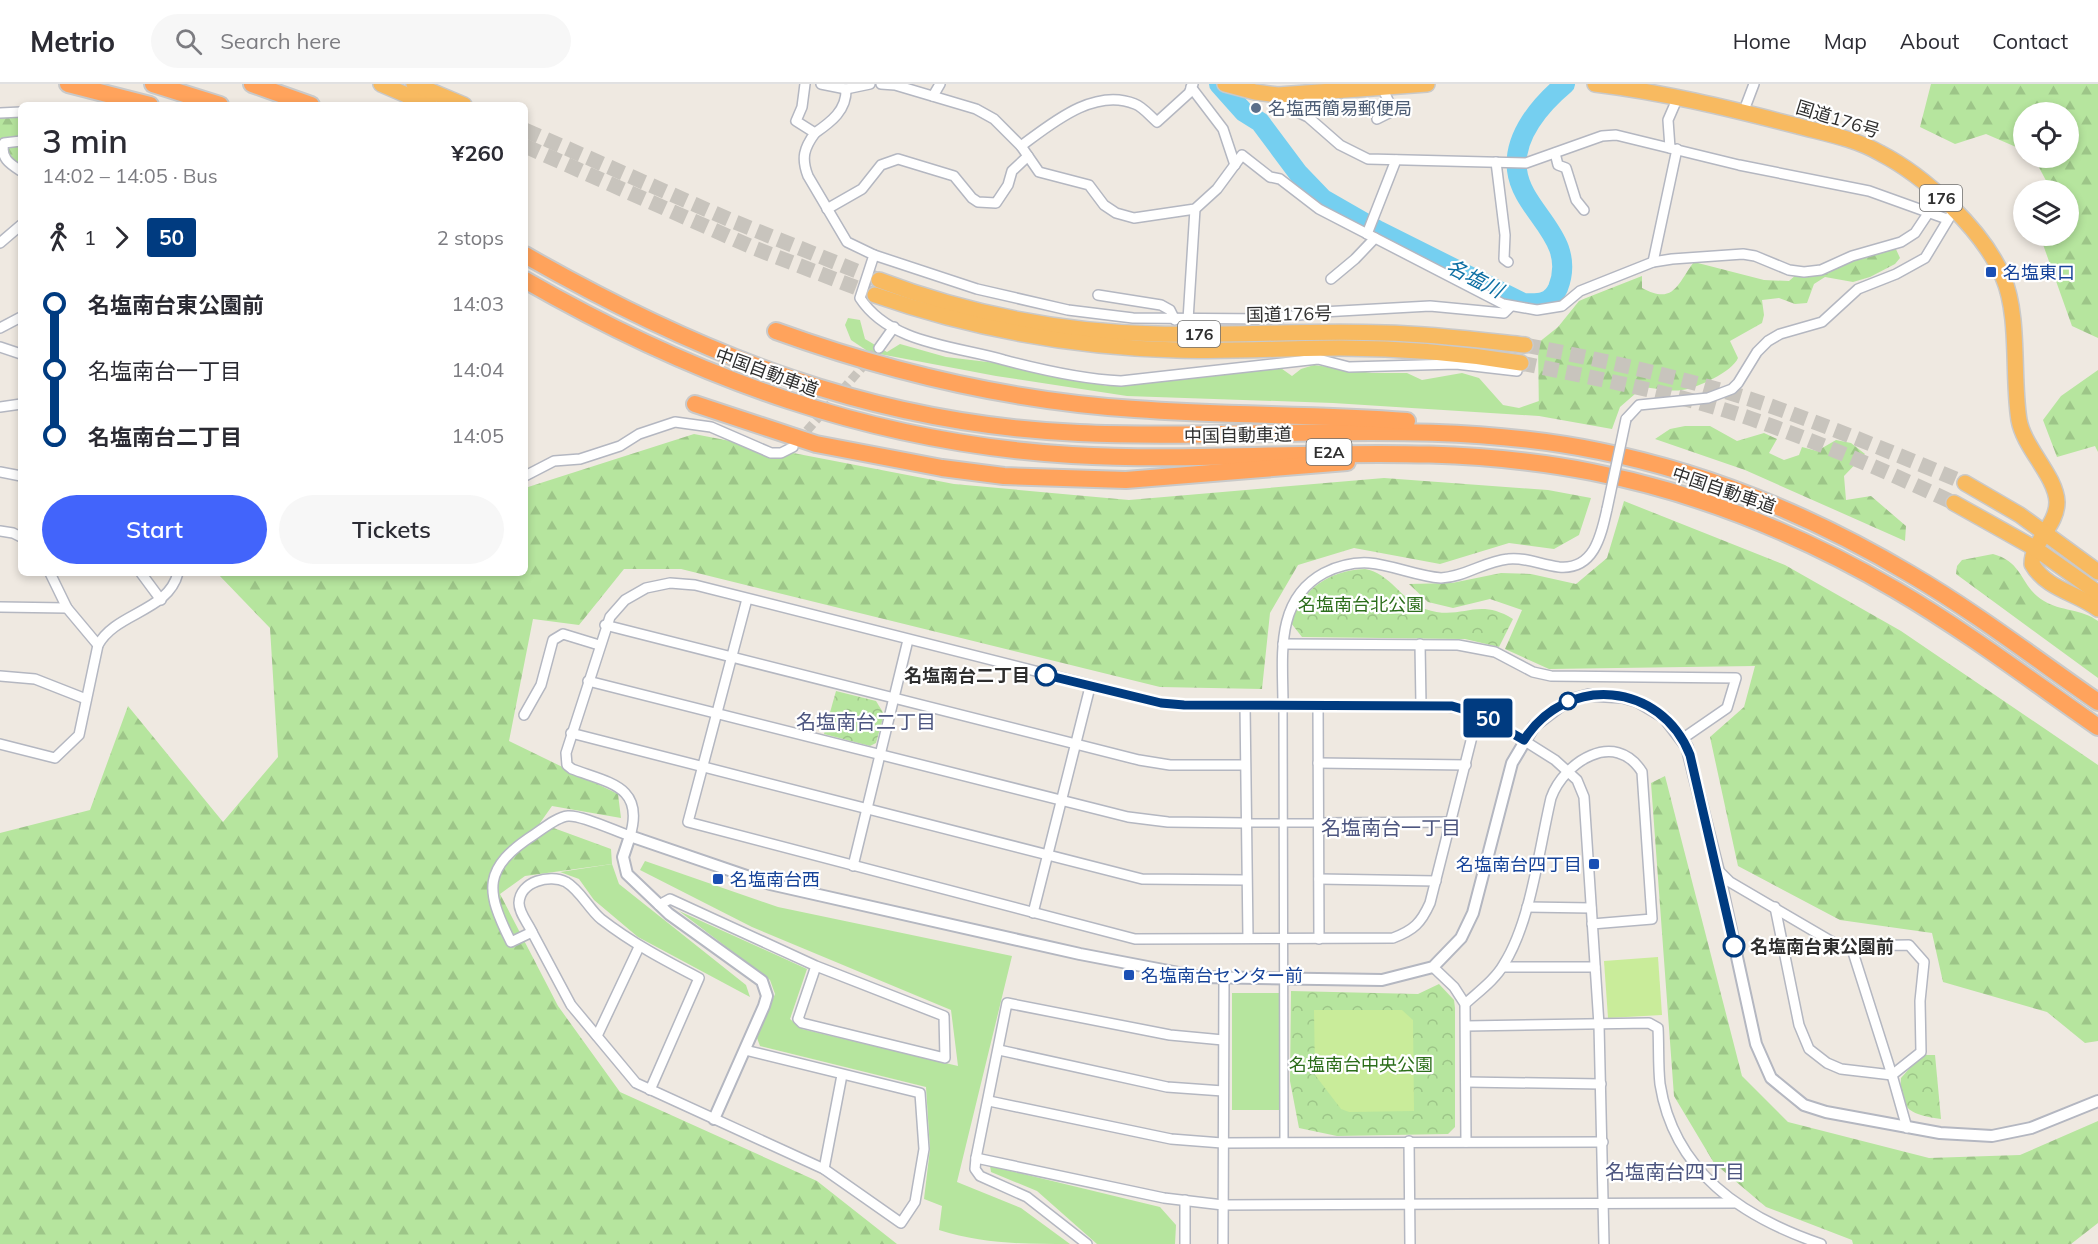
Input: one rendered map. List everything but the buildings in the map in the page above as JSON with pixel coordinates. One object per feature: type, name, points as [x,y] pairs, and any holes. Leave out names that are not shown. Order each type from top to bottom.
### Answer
[{"type":"highway","points":[[153,84],[210,102]]},
{"type":"highway","points":[[252,84],[302,102]]},
{"type":"highway","points":[[381,84],[423,102]]},
{"type":"highway","points":[[414,84],[457,102]]},
{"type":"highway","points":[[1225,84],[1272,91],[1427,84]]},
{"type":"highway","name":"国道176号","points":[[1594,84],[1617,85],[1677,97],[1863,144],[1910,171],[1992,255],[2008,291],[2020,424],[2057,499],[2054,519],[2036,549]]},
{"type":"highway","points":[[73,85],[121,102]]},
{"type":"highway","points":[[73,85],[138,102]]},
{"type":"highway","name":"中国自動車道","points":[[528,257],[639,318],[759,370],[831,393],[935,417],[1004,427],[1077,433],[1438,433],[1536,441],[1600,451],[1727,487],[1791,511],[1850,540],[1923,582],[2098,702]]},
{"type":"highway","name":"中国自動車道","points":[[528,282],[628,335],[751,389],[873,426],[933,438],[1073,455],[1394,452],[1468,455],[1534,461],[1658,487],[1723,508],[1781,531],[1839,559],[1899,592],[2098,728]]},
{"type":"highway","name":"国道176号","points":[[1519,367],[1465,354],[1411,350],[1342,348],[1178,350],[1092,345],[1002,331],[914,308],[877,288],[920,296],[1003,317],[1092,330],[1157,334],[1386,333],[1525,345]]},
{"type":"highway","points":[[776,331],[855,358],[924,377],[1073,403],[1134,409],[1407,421],[1544,437],[1600,451]]},
{"type":"highway","points":[[695,404],[816,444],[942,468],[1004,476],[1126,480],[1468,455]]},
{"type":"highway","points":[[1965,483],[2020,515],[2098,572]]},
{"type":"highway","points":[[1954,503],[2036,549],[2098,593]]},
{"type":"highway","points":[[2045,533],[2080,547],[2098,559]]},
{"type":"highway","points":[[2036,549],[2032,564],[2040,576],[2056,587],[2087,600],[2098,609]]},
{"type":"street","points":[[805,84],[802,107],[796,121],[815,133]]},
{"type":"street","points":[[821,84],[846,89],[870,84]]},
{"type":"street","points":[[881,84],[976,109],[994,119],[1021,146],[1039,172],[1089,185],[1104,205],[1116,213],[1134,218],[1195,209],[1217,189],[1242,155],[1269,177],[1280,179],[1319,209],[1511,306],[1537,310],[1562,306],[1580,291],[1653,262],[1743,254],[1755,256],[1789,270],[1804,272],[1821,270],[1852,256],[1901,242],[1915,233],[1929,212]]},
{"type":"street","points":[[933,96],[940,84]]},
{"type":"street","points":[[1743,112],[1754,84]]},
{"type":"street","points":[[1021,146],[1077,108],[1106,101],[1137,104],[1157,122],[1189,93],[1192,86]]},
{"type":"street","points":[[1192,86],[1222,129],[1235,165]]},
{"type":"street","points":[[1377,119],[1393,111],[1382,86]]},
{"type":"street","points":[[846,89],[845,103],[840,111],[815,133],[804,148],[804,165],[847,242],[874,255],[977,289],[1068,310],[1176,320],[1270,320],[1322,312],[1430,306],[1504,313],[1511,306]]},
{"type":"street","points":[[1272,91],[1285,106],[1308,117],[1354,154],[1368,159],[1526,163],[1602,136],[1616,135],[1739,165],[1869,191],[1929,212],[1951,215],[1937,242],[1925,258],[1896,274],[1857,289],[1822,322],[1768,341],[1756,352],[1732,389],[1707,398],[1639,405],[1626,420],[1607,509],[1593,552],[1574,565],[1558,567],[1529,560],[1507,559],[1451,578],[1441,578],[1370,563],[1336,568],[1315,579],[1291,605],[1285,621],[1283,644],[1284,1142]]},
{"type":"street","points":[[1653,262],[1674,149],[1668,120],[1677,97]]},
{"type":"street","points":[[0,113],[18,112]]},
{"type":"street","points":[[18,141],[4,143],[1,155],[18,169]]},
{"type":"street","points":[[1555,153],[1558,165],[1566,168],[1576,200],[1584,210]]},
{"type":"street","points":[[827,209],[862,189],[881,165],[898,159],[954,176],[978,202],[996,203],[1008,185],[1012,171],[1028,156]]},
{"type":"street","points":[[1330,279],[1355,260],[1371,236],[1396,160]]},
{"type":"street","points":[[1496,162],[1505,235],[1504,260],[1508,262]]},
{"type":"street","points":[[1188,320],[1195,209]]},
{"type":"street","points":[[0,243],[18,228]]},
{"type":"street","points":[[874,255],[860,298],[872,314],[894,327],[945,347],[1091,379],[1121,381],[1318,359],[1349,366],[1456,364],[1519,367]]},
{"type":"street","points":[[1098,295],[1161,305],[1170,310],[1176,320]]},
{"type":"street","points":[[0,328],[18,319]]},
{"type":"street","points":[[879,348],[894,327]]},
{"type":"street","points":[[0,347],[18,353]]},
{"type":"street","points":[[0,407],[18,404]]},
{"type":"street","points":[[528,474],[554,461],[580,459],[620,446],[639,434],[675,422],[711,427],[771,453],[781,453],[793,447]]},
{"type":"street","points":[[0,472],[18,475]]},
{"type":"street","points":[[0,531],[18,536]]},
{"type":"street","points":[[51,576],[67,608],[98,645]]},
{"type":"street","points":[[143,576],[161,600]]},
{"type":"street","points":[[0,744],[55,758],[79,735],[98,645],[112,627],[161,600],[172,588],[177,576]]},
{"type":"street","points":[[714,1119],[767,996],[762,981],[659,905],[627,874],[623,866],[623,857],[634,821],[630,798],[622,788],[567,765],[566,753],[571,733],[605,625],[625,600],[653,585],[686,584],[1161,703],[1452,706],[1479,714],[1524,740],[1569,772],[1581,786],[1584,797],[1599,1025],[1604,1244]]},
{"type":"street","points":[[747,599],[688,822],[1135,939],[1393,938],[1408,933],[1422,922],[1436,881],[1479,714]]},
{"type":"street","points":[[0,607],[67,608]]},
{"type":"street","points":[[605,625],[1075,745],[1170,765],[1245,765]]},
{"type":"street","points":[[524,715],[541,685],[553,640],[562,634],[599,645]]},
{"type":"street","points":[[853,866],[908,640]]},
{"type":"street","points":[[1283,644],[1458,645],[1507,656],[1533,672],[1551,676],[1736,678],[1726,708],[1682,739]]},
{"type":"street","points":[[1420,644],[1420,705]]},
{"type":"street","points":[[0,676],[52,684],[86,699]]},
{"type":"street","points":[[588,681],[1060,801],[1168,822],[1452,822]]},
{"type":"street","points":[[1033,913],[1090,687]]},
{"type":"street","points":[[532,932],[511,942],[492,900],[496,872],[504,857],[512,849],[556,820],[568,816],[770,884],[1080,954],[1200,977],[1382,980],[1416,974],[1433,967],[1453,948],[1469,923],[1510,770],[1524,740],[1543,716],[1567,701],[1589,695],[1609,694],[1637,701],[1664,717],[1682,739],[1690,755],[1756,1044],[1771,1078],[1804,1105],[1826,1112],[1966,1137],[2010,1134],[2098,1101]]},
{"type":"street","points":[[1245,705],[1248,938]]},
{"type":"street","points":[[1318,705],[1319,939]]},
{"type":"street","points":[[571,733],[1142,879],[1246,880]]},
{"type":"street","points":[[1465,1004],[1503,967],[1527,907],[1551,798],[1557,786],[1569,772],[1589,757],[1605,750],[1618,752],[1628,757],[1637,765],[1644,779],[1652,919],[1592,924]]},
{"type":"street","points":[[1318,763],[1466,765]]},
{"type":"street","points":[[1718,870],[1730,882],[1775,908],[1834,944],[1909,945],[1924,962],[1920,1001],[1921,1052],[1892,1075],[1841,1069],[1827,1063],[1809,1049],[1799,1025],[1775,908]]},
{"type":"street","points":[[650,1089],[699,978],[639,947],[599,917],[574,889],[556,879],[538,880],[522,892],[519,902],[521,912],[571,1005],[636,1083],[824,1169],[901,1223],[915,1203],[924,1149],[920,1093],[745,1050]]},
{"type":"street","points":[[1319,879],[1436,881]]},
{"type":"street","points":[[659,905],[670,899],[816,966],[944,1016],[945,1058],[802,1023],[798,1018],[816,966]]},
{"type":"street","points":[[1527,907],[1591,908]]},
{"type":"street","points":[[1851,946],[1892,1075],[1906,1128]]},
{"type":"street","points":[[597,1036],[639,947]]},
{"type":"street","points":[[1433,967],[1454,987],[1465,1004],[1466,1142]]},
{"type":"street","points":[[1503,967],[1595,968]]},
{"type":"street","points":[[1223,1244],[1224,979]]},
{"type":"street","points":[[1087,1244],[1026,1197],[980,1176],[975,1169],[1007,1003],[1170,1035],[1223,1040]]},
{"type":"street","points":[[1466,1026],[1649,1023],[1658,1028],[1660,1084],[1678,1141],[1708,1180],[1734,1203],[1760,1220],[1814,1243]]},
{"type":"street","points":[[999,1050],[1167,1087],[1222,1091]]},
{"type":"street","points":[[824,1169],[842,1075]]},
{"type":"street","points":[[1466,1082],[1601,1084]]},
{"type":"street","points":[[989,1101],[1171,1139],[1222,1143],[1603,1142]]},
{"type":"street","points":[[1409,1142],[1410,1244]]},
{"type":"street","points":[[976,1158],[1185,1200],[1223,1205],[1734,1203]]},
{"type":"street","points":[[1185,1200],[1185,1244]]},
{"type":"green space","points":[[1931,84],[2098,84],[2098,338],[2072,326],[2044,246],[2079,246],[2079,180],[2046,180],[2039,168],[2079,168],[2079,102],[2013,102],[2013,146],[1986,134],[1955,144],[1920,127]]},
{"type":"green space","points":[[18,117],[18,164],[0,160],[0,118]]},
{"type":"green space","points":[[1895,247],[1900,258],[1895,264],[1870,277],[1853,282],[1825,277],[1814,284],[1807,303],[1795,304],[1779,298],[1762,300],[1764,315],[1762,323],[1730,341],[1738,358],[1729,369],[1705,383],[1688,389],[1673,391],[1643,387],[1620,407],[1612,429],[1539,416],[1538,343],[1558,327],[1579,301],[1642,276],[1642,288],[1653,293],[1669,293],[1679,284],[1694,262],[1764,280],[1789,281],[1804,268],[1828,270]]},
{"type":"green space","points":[[848,318],[860,320],[865,339],[887,352],[900,344],[946,357],[996,363],[1107,386],[1278,366],[1292,376],[1301,369],[1314,365],[1372,373],[1407,373],[1422,380],[1462,373],[1479,378],[1503,405],[1519,408],[1539,401],[1539,416],[1333,403],[1127,396],[996,376],[869,352],[851,340],[845,325]]},
{"type":"green space","points":[[2098,370],[2098,452],[2095,446],[2057,457],[2043,420],[2061,396]]},
{"type":"green space","points":[[1685,426],[1710,426],[1737,441],[1764,433],[1777,439],[1769,453],[1784,460],[1799,455],[1802,447],[1817,451],[1836,440],[1851,443],[1865,454],[1844,476],[1846,500],[1871,496],[1906,526],[1905,541],[1745,470],[1655,439],[1670,429]]},
{"type":"green space","points":[[694,434],[954,484],[1129,500],[1384,478],[1548,490],[1591,498],[1579,535],[1554,549],[1509,543],[1440,564],[1354,548],[1298,565],[1270,613],[1262,689],[1160,687],[681,569],[624,569],[579,625],[533,619],[509,741],[618,794],[621,818],[552,806],[540,823],[611,849],[612,864],[525,876],[500,894],[558,1006],[620,1092],[817,1181],[897,1244],[0,1244],[0,833],[90,810],[128,706],[223,822],[278,757],[270,628],[220,576],[528,576],[528,487]]},
{"type":"green space","points":[[1624,501],[1785,565],[1901,631],[2098,765],[2098,1041],[2085,1043],[2047,1012],[1943,982],[1932,933],[1840,920],[1738,866],[1710,737],[1744,707],[1755,666],[1549,669],[1505,649],[1522,610],[1490,599],[1453,608],[1428,602],[1409,584],[1452,583],[1501,573],[1531,574],[1576,584],[1607,558]]},
{"type":"green space","points":[[1993,554],[2011,563],[2030,589],[2044,601],[2085,614],[2098,621],[2098,678],[1956,574],[1957,566],[1962,560]]},
{"type":"green space","name":"名塩南台北公園","points":[[1365,569],[1382,576],[1409,600],[1425,609],[1449,613],[1489,610],[1500,612],[1513,619],[1499,647],[1465,639],[1302,637],[1291,623],[1295,611],[1309,592],[1318,584],[1340,573]]},
{"type":"green space","points":[[836,691],[876,701],[884,714],[876,743],[870,746],[824,734]]},
{"type":"green space","points":[[1665,776],[1742,1076],[1788,1122],[1929,1158],[2020,1155],[2098,1121],[2098,1223],[2071,1244],[1853,1244],[1852,1240],[1766,1207],[1714,1163],[1674,1096],[1651,783]]},
{"type":"green space","points":[[645,861],[778,907],[1012,956],[957,1182],[1021,1208],[1070,1244],[988,1241],[939,1230],[942,1206],[924,1199],[930,1149],[926,1087],[760,1046],[757,1038],[775,994],[770,980],[679,911],[807,969],[790,1019],[802,1029],[958,1066],[951,1010],[752,927],[640,870]]},
{"type":"green space","points":[[612,864],[619,884],[746,985],[750,997],[638,937],[594,900],[579,879],[560,872]]},
{"type":"green space","points":[[1658,957],[1662,1015],[1608,1018],[1604,961]]},
{"type":"green space","name":"名塩南台中央公園","points":[[1439,984],[1454,1000],[1455,1008],[1455,1127],[1448,1134],[1337,1136],[1299,1128],[1290,1081],[1291,991],[1418,994]]},
{"type":"green space","points":[[1232,993],[1279,993],[1280,1110],[1232,1110]]},
{"type":"green space","points":[[1314,1010],[1402,1010],[1413,1020],[1414,1111],[1349,1112],[1341,1109],[1315,1075]]},
{"type":"green space","points":[[1921,1055],[1935,1055],[1941,1119],[1915,1113],[1909,1109],[1902,1098],[1901,1078]]},
{"type":"green space","points":[[990,1166],[1160,1207],[1176,1225],[1175,1244],[1097,1244],[1037,1191],[991,1172]]},
{"type":"waterway","name":"名塩川","points":[[1219,84],[1244,112],[1260,122],[1298,173],[1323,199],[1377,230],[1523,303],[1544,302],[1552,297],[1558,288],[1562,270],[1561,254],[1555,240],[1521,185],[1517,170],[1519,145],[1538,111],[1565,84]]},
{"type":"tunnel","points":[[528,131],[730,220],[879,280]]},
{"type":"tunnel","points":[[528,147],[754,248],[875,295]]},
{"type":"tunnel","points":[[1525,345],[1646,371],[1765,404],[1841,432],[1965,483]]},
{"type":"tunnel","points":[[798,441],[879,348]]},
{"type":"tunnel","points":[[1521,363],[1637,387],[1724,410],[1829,448],[1954,503]]},
{"type":"bus line","name":"50","points":[[1046,675],[1161,703],[1184,705],[1452,706],[1479,714],[1524,740],[1543,716],[1567,701],[1589,695],[1609,694],[1637,701],[1664,717],[1675,728],[1687,747],[1718,870],[1734,946]]},
{"type":"place","name":"名塩西簡易郵便局","points":[[1256,108]]},
{"type":"place","name":"名塩東口","points":[[1991,272]]},
{"type":"place","name":"名塩南台二丁目","points":[[1046,675]]},
{"type":"place","name":"名塩南台四丁目","points":[[1594,864]]},
{"type":"place","name":"名塩南台西","points":[[718,879]]},
{"type":"place","name":"名塩南台東公園前","points":[[1734,946]]},
{"type":"place","name":"名塩南台センター前","points":[[1129,975]]},
{"type":"district","name":"名塩南台二丁目","points":[[866,721]]},
{"type":"district","name":"名塩南台一丁目","points":[[1391,827]]},
{"type":"district","name":"名塩南台四丁目","points":[[1675,1171]]}]
